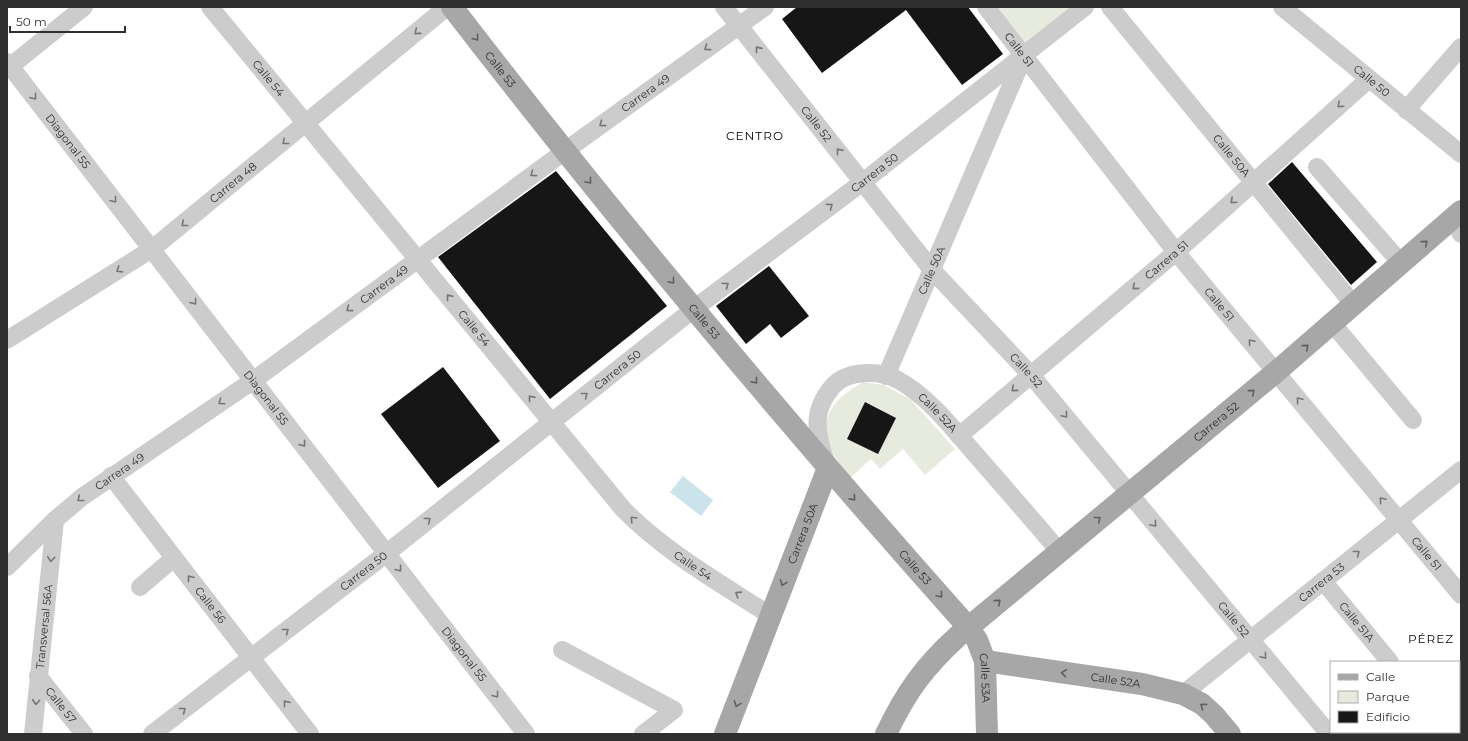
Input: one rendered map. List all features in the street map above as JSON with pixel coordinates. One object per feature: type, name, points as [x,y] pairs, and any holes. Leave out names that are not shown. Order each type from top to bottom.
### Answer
[{"type":"main road","name":"Calle 53","points":[[452,7],[564,151],[828,468],[968,627]]},
{"type":"main road","name":"Carrera 52","points":[[968,627],[1276,372],[1401,263],[1458,221]]},
{"type":"main road","name":"Carrera 50A","points":[[725,734],[828,468]]},
{"type":"main road","name":"Calle 53A","points":[[968,627],[977,640],[985,661],[987,734]]},
{"type":"main road","points":[[886,734],[907,693],[922,672],[968,627]]},
{"type":"main road","name":"Calle 52A","points":[[985,661],[1142,684],[1183,694],[1202,704],[1214,715],[1230,734]]},
{"type":"street","points":[[8,65],[84,7]]},
{"type":"street","name":"Calle 54","points":[[210,7],[622,509],[640,527],[661,544],[771,616]]},
{"type":"street","name":"Carrera 48","points":[[7,340],[152,249],[307,124],[447,7]]},
{"type":"street","name":"Calle 52","points":[[724,7],[864,181],[932,270],[1031,375],[1329,734]]},
{"type":"street","name":"Carrera 49","points":[[7,567],[55,520],[82,497],[254,380],[564,151],[738,25],[766,7]]},
{"type":"street","name":"Calle 51","points":[[986,7],[1176,252],[1461,595]]},
{"type":"street","name":"Carrera 50","points":[[152,734],[386,553],[695,308],[864,181],[1085,7]]},
{"type":"street","name":"Calle 50A","points":[[1110,7],[1354,305]]},
{"type":"street","name":"Calle 50","points":[[1282,7],[1369,80],[1461,154]]},
{"type":"street","points":[[1406,110],[1461,47]]},
{"type":"street","name":"Calle 50A","points":[[886,376],[1024,55]]},
{"type":"street","name":"Diagonal 55","points":[[8,65],[254,380],[526,734]]},
{"type":"street","name":"Carrera 51","points":[[959,436],[1176,252],[1369,80]]},
{"type":"street","points":[[1317,167],[1401,263]]},
{"type":"street","points":[[1332,324],[1413,420]]},
{"type":"street","points":[[828,468],[817,436],[817,419],[824,396],[835,384],[848,376],[864,373],[886,376]]},
{"type":"street","name":"Calle 52A","points":[[886,376],[898,380],[920,395],[959,436],[1059,551]]},
{"type":"street","name":"Carrera 53","points":[[1183,694],[1461,470]]},
{"type":"street","name":"Calle 56","points":[[111,476],[310,734]]},
{"type":"street","name":"Transversal 56A","points":[[33,734],[55,520]]},
{"type":"street","points":[[140,587],[174,558]]},
{"type":"street","name":"Calle 51A","points":[[1323,581],[1389,661]]},
{"type":"street","points":[[562,650],[674,710],[643,734]]},
{"type":"street","name":"Calle 57","points":[[38,676],[84,734]]},
{"type":"green space","points":[[986,7],[1085,7],[1024,55]]},
{"type":"green space","points":[[863,382],[884,385],[910,399],[955,449],[925,475],[903,449],[880,469],[871,459],[850,478],[831,450],[827,437],[826,425],[829,414],[836,403],[847,392]]},
{"type":"water","points":[[683,476],[713,500],[701,516],[670,492]]},
{"type":"building","points":[[797,7],[968,7],[1003,54],[962,85],[906,10],[822,73],[782,19]]},
{"type":"building","points":[[1292,162],[1377,262],[1351,285],[1268,184]]},
{"type":"building","points":[[556,171],[667,306],[550,399],[438,257]]},
{"type":"building","points":[[769,266],[809,316],[781,338],[770,324],[746,344],[716,306]]},
{"type":"building","points":[[443,367],[500,441],[438,488],[381,414]]},
{"type":"building","points":[[865,402],[896,418],[878,454],[847,439]]},
{"type":"district","name":"CENTRO","points":[[755,136]]},
{"type":"district","name":"PÉREZ","points":[[1431,639]]}]
